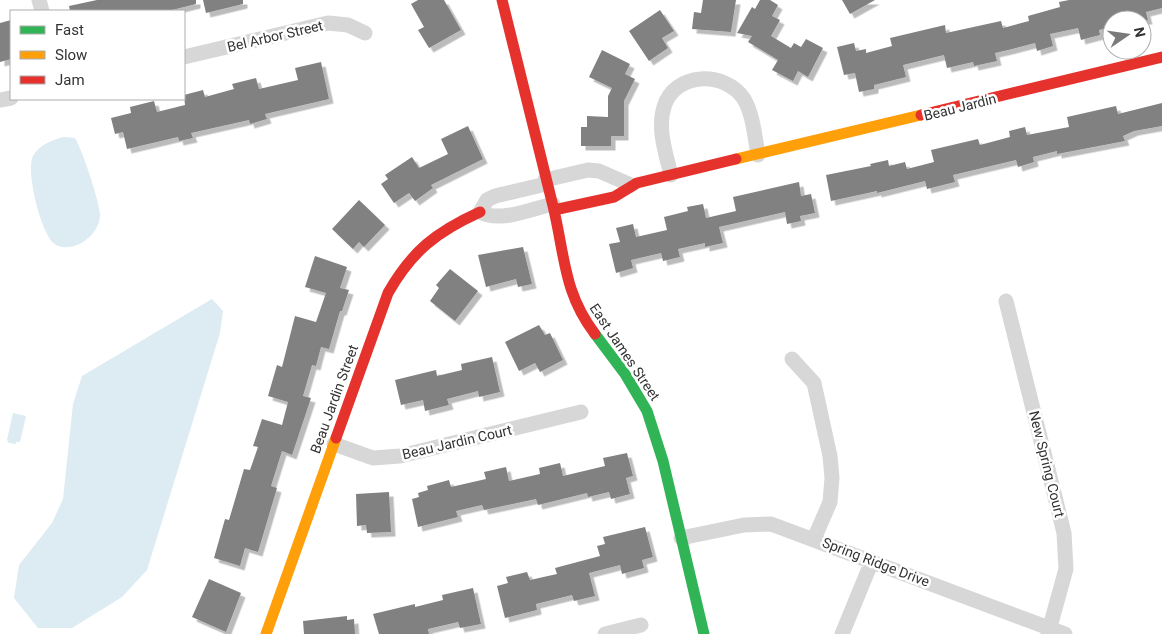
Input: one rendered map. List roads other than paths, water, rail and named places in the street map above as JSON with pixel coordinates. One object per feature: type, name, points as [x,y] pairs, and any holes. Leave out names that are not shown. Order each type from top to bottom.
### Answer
[{"type":"street","name":"East James Street","points":[[502,0],[546,182],[554,207],[568,281],[574,301],[582,317],[625,374],[648,411],[663,461],[704,634]]},
{"type":"street","name":"Bel Arbor Street","points":[[185,57],[328,23],[348,26],[365,33]]},
{"type":"street","name":"Beau Jardin","points":[[480,212],[489,217],[614,197],[630,185],[1162,58]]},
{"type":"street","points":[[671,175],[661,127],[664,106],[674,91],[686,82],[699,78],[713,79],[732,86],[744,100],[758,154]]},
{"type":"street","points":[[480,212],[487,200],[495,196],[588,170],[599,171],[630,185]]},
{"type":"street","name":"Beau Jardin Street","points":[[266,634],[388,293],[398,273],[412,254],[431,237],[453,223],[480,212]]},
{"type":"street","name":"New Spring Court","points":[[1006,301],[1064,533],[1066,569],[1049,631]]},
{"type":"street","points":[[792,359],[814,383],[830,456],[832,478],[830,502],[814,539]]},
{"type":"street","name":"Beau Jardin Court","points":[[334,444],[363,456],[383,458],[400,456],[581,412]]},
{"type":"street","name":"Spring Ridge Drive","points":[[681,538],[744,525],[771,524],[872,561],[1049,631],[1065,634]]},
{"type":"street","points":[[842,634],[872,561]]},
{"type":"street","points":[[605,634],[641,626]]}]
